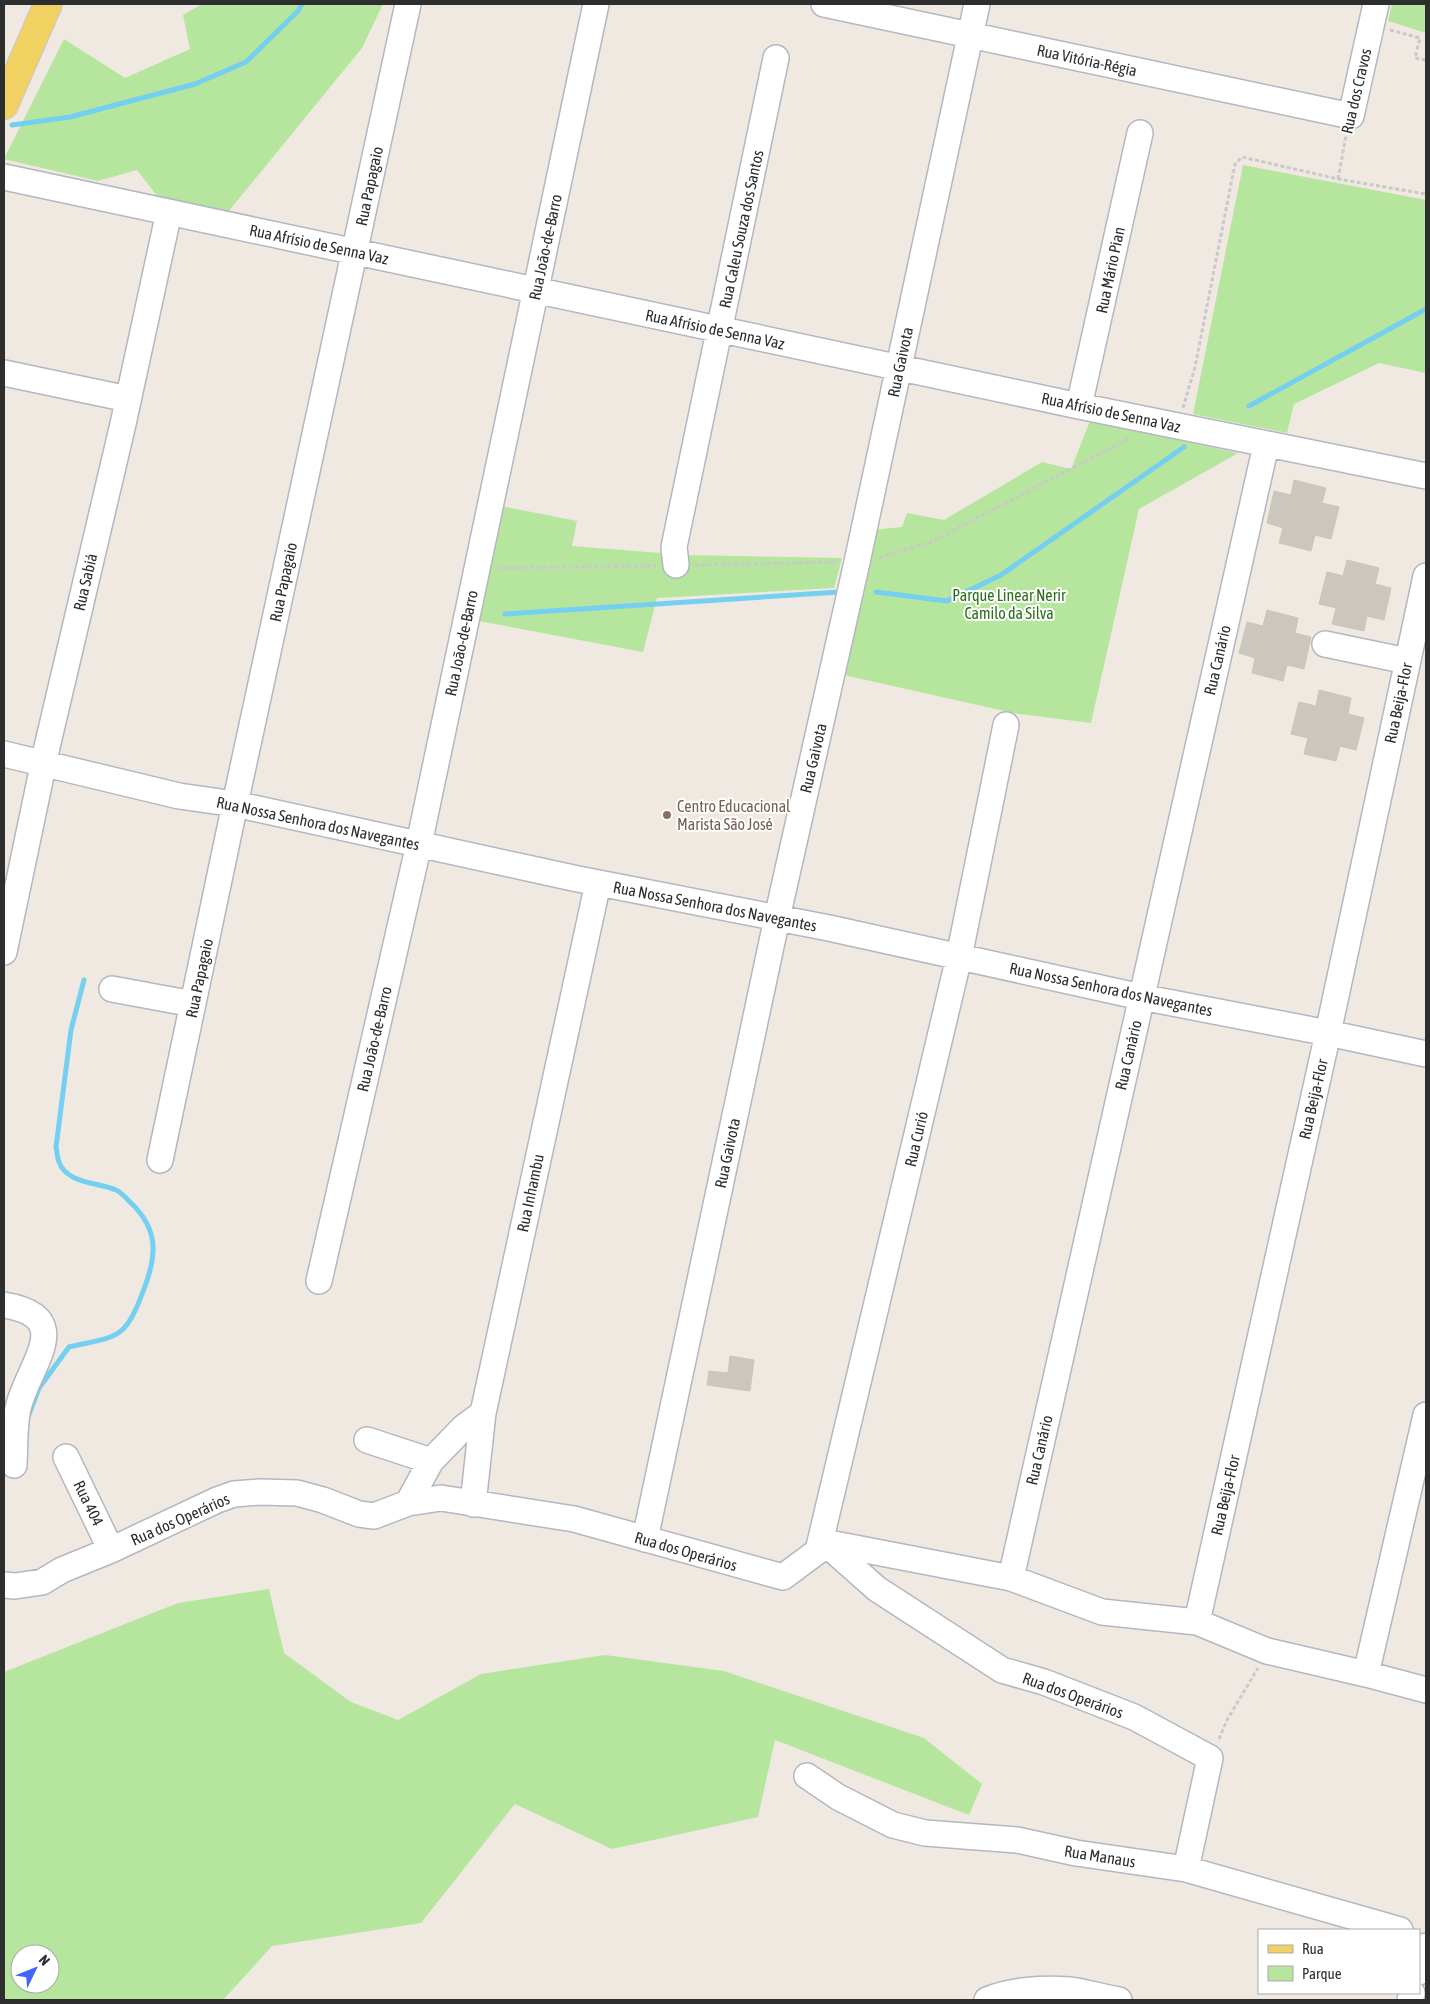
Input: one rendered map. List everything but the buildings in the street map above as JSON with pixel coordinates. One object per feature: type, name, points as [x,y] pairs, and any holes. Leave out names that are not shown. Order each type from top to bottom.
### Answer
[{"type":"main road","points":[[4,96],[38,4]]},
{"type":"main road","points":[[4,96],[48,4]]},
{"type":"street","name":"Rua Papagaio","points":[[160,1160],[408,4]]},
{"type":"street","name":"Rua João-de-Barro","points":[[319,1281],[419,844],[596,4]]},
{"type":"street","name":"Rua Vitória-Régia","points":[[824,4],[1351,116]]},
{"type":"street","name":"Rua Gaivota","points":[[645,1540],[777,918],[857,562],[978,4]]},
{"type":"street","name":"Rua dos Cravos","points":[[1351,116],[1376,4]]},
{"type":"street","name":"Rua Caleu Souza dos Santos","points":[[675,556],[776,58]]},
{"type":"street","name":"Rua Mário Pian","points":[[1080,406],[1140,133]]},
{"type":"street","name":"Rua Afrísio de Senna Vaz","points":[[4,177],[899,368],[1266,445],[1426,476]]},
{"type":"street","name":"Rua Sabiá","points":[[4,952],[44,763],[169,212]]},
{"type":"street","points":[[4,372],[128,399]]},
{"type":"street","name":"Rua Canário","points":[[1011,1578],[1266,445]]},
{"type":"street","name":"Rua Beija-Flor","points":[[1197,1622],[1328,1033],[1426,576]]},
{"type":"street","points":[[1325,644],[1407,661]]},
{"type":"street","name":"Rua Curió","points":[[821,1547],[960,957],[1006,725]]},
{"type":"street","name":"Rua Nossa Senhora dos Navegantes","points":[[4,754],[178,796],[235,804],[1141,997],[1426,1054]]},
{"type":"street","name":"Rua Inhambu","points":[[472,1504],[483,1414],[598,882]]},
{"type":"street","points":[[112,989],[193,1004]]},
{"type":"street","points":[[4,1305],[28,1312],[42,1322],[44,1334],[43,1347],[24,1389],[18,1410],[14,1465]]},
{"type":"street","points":[[408,1503],[431,1461],[464,1427],[483,1414]]},
{"type":"street","points":[[1366,1674],[1426,1415]]},
{"type":"street","points":[[367,1440],[431,1461]]},
{"type":"street","name":"Rua 404","points":[[66,1457],[112,1550]]},
{"type":"street","name":"Rua dos Operários","points":[[4,1585],[14,1586],[42,1582],[62,1570],[112,1550],[216,1500],[234,1494],[260,1492],[298,1493],[323,1500],[359,1514],[374,1516],[408,1503],[442,1498],[574,1519],[783,1578],[821,1547],[877,1589],[1002,1670],[1044,1682],[1134,1717],[1210,1758]]},
{"type":"street","points":[[821,1547],[1011,1578],[1102,1612],[1197,1622],[1267,1651],[1426,1690]]},
{"type":"street","points":[[1186,1869],[1210,1758]]},
{"type":"street","name":"Rua Manaus","points":[[807,1776],[838,1797],[893,1825],[925,1833],[1017,1840],[1076,1853],[1186,1869],[1396,1929]]},
{"type":"street","points":[[1420,1968],[1426,1946]]},
{"type":"street","points":[[987,2000],[1000,1995],[1046,1990],[1070,1990],[1119,2000]]},
{"type":"path","points":[[1386,28],[1420,38],[1416,58],[1426,60]]},
{"type":"path","name":"Rua dos Cravos","points":[[1338,179],[1351,116]]},
{"type":"path","points":[[857,562],[877,559],[932,542],[1161,422],[1182,408],[1195,367],[1235,164],[1242,157],[1338,179],[1426,194]]},
{"type":"path","points":[[1210,1758],[1227,1720],[1246,1691],[1267,1651]]},
{"type":"green space","points":[[202,4],[383,4],[362,48],[228,212],[158,197],[137,170],[98,181],[4,159],[64,39],[125,78],[190,49],[183,15]]},
{"type":"green space","points":[[1392,4],[1426,4],[1426,33],[1388,21]]},
{"type":"green space","points":[[1243,165],[1426,200],[1426,373],[1379,363],[1294,404],[1287,433],[1193,414]]},
{"type":"green space","name":"Parque Linear Nerir Camilo da Silva","points":[[1090,421],[1238,453],[1139,509],[1091,723],[1013,713],[844,675],[872,530],[902,527],[907,513],[944,520],[1042,462],[1071,469]]},
{"type":"green space","points":[[501,506],[577,521],[572,546],[685,555],[842,558],[834,588],[657,598],[643,652],[479,621]]},
{"type":"green space","points":[[269,1589],[284,1653],[351,1702],[398,1720],[481,1674],[605,1655],[724,1671],[924,1738],[982,1784],[969,1815],[775,1740],[758,1817],[612,1849],[515,1804],[421,1923],[272,1946],[223,2000],[4,2000],[4,1672],[178,1603]]},
{"type":"waterway","points":[[12,125],[70,117],[195,84],[246,62],[298,11],[302,4]]},
{"type":"waterway","points":[[1249,406],[1426,309]]},
{"type":"waterway","points":[[876,592],[947,601],[1001,575],[1184,447]]},
{"type":"waterway","points":[[505,614],[839,592]]},
{"type":"waterway","points":[[28,1417],[39,1388],[69,1347],[110,1337],[125,1327],[144,1289],[153,1254],[151,1232],[146,1222],[120,1192],[69,1175],[59,1162],[56,1147],[71,1030],[84,980]]},
{"type":"place","name":"Centro Educacional Marista São José","points":[[667,815]]}]
